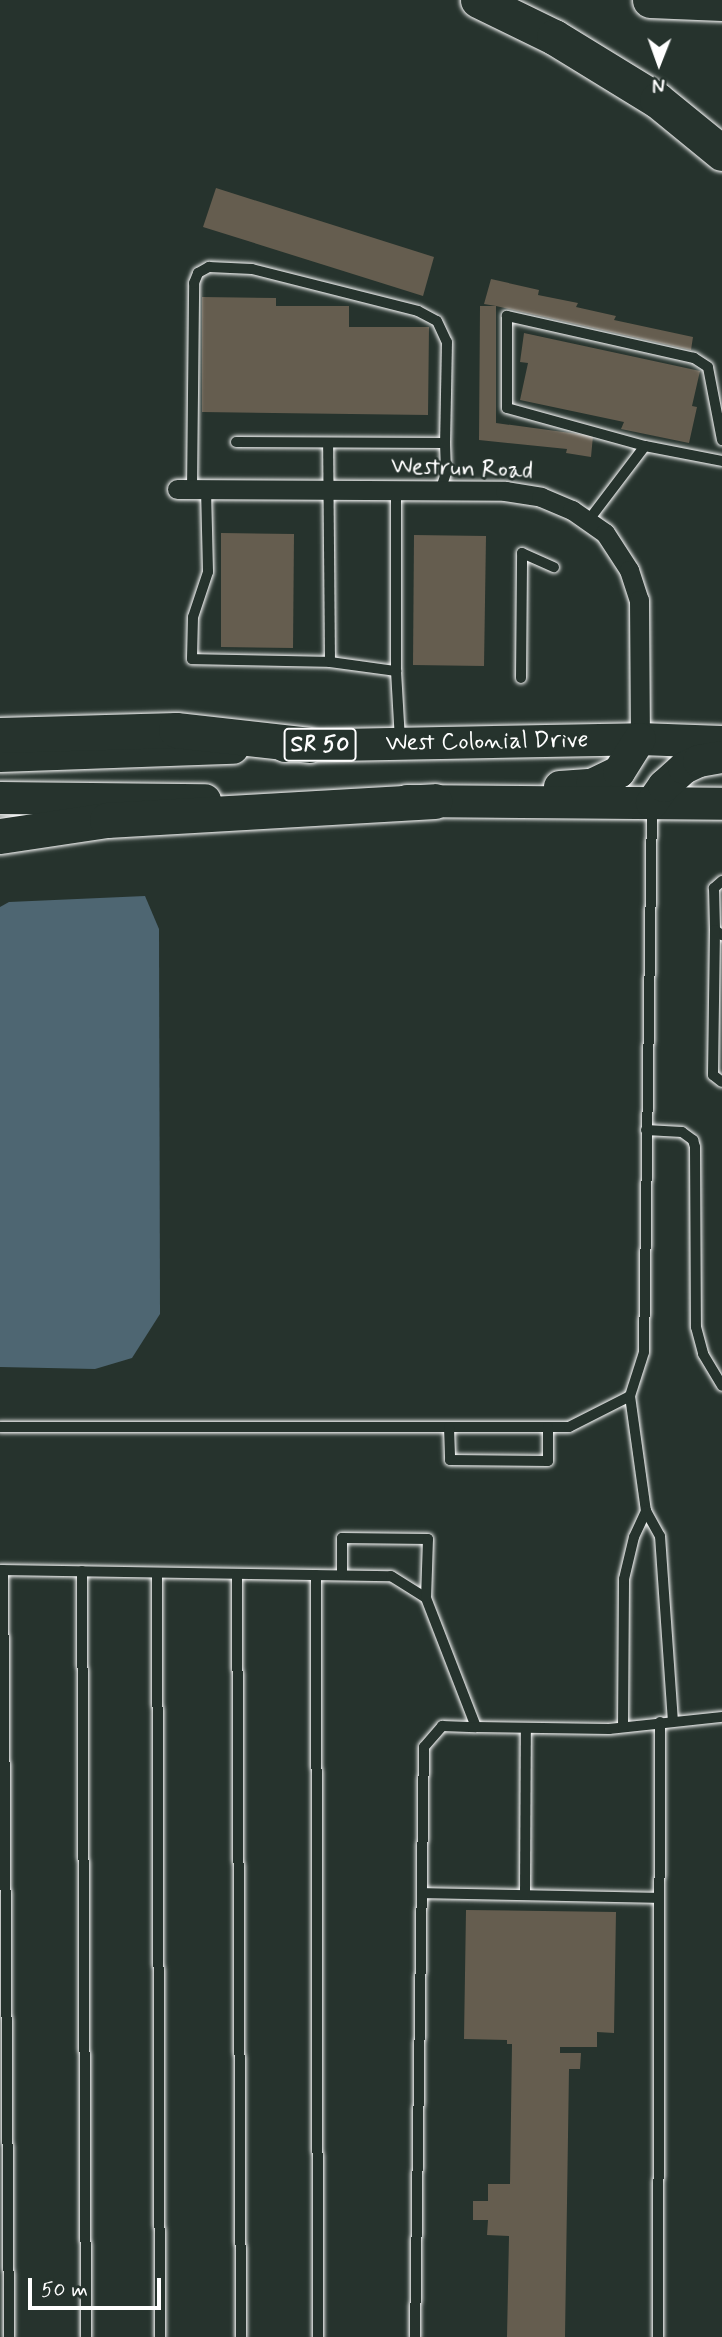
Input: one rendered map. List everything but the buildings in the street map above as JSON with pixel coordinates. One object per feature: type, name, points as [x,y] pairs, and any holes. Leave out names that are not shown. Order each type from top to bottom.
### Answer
[{"type":"highway","points":[[478,0],[554,37],[657,100],[722,153]]},
{"type":"highway","points":[[650,0],[722,3]]},
{"type":"highway","points":[[0,735],[176,730],[309,745]]},
{"type":"highway","points":[[0,836],[107,820],[433,801],[481,793],[592,785],[619,772],[640,739]]},
{"type":"highway","name":"West Colonial Drive","points":[[0,756],[309,745],[640,739],[722,742]]},
{"type":"highway","points":[[652,803],[664,786],[684,768],[699,761],[722,757]]},
{"type":"highway","name":"SR 50","points":[[0,798],[722,804]]},
{"type":"street","name":"Westrun Road","points":[[192,489],[505,491],[541,496],[572,510],[604,533],[629,570],[639,600],[640,739]]},
{"type":"lane","points":[[396,671],[330,662],[192,659],[192,617],[208,572],[192,489],[194,283],[198,273],[209,267],[252,269],[418,311],[437,321],[447,342],[446,473],[440,491]]},
{"type":"lane","points":[[722,440],[708,367],[694,358],[507,316],[507,408],[645,446],[722,461]]},
{"type":"lane","points":[[236,442],[445,443]]},
{"type":"lane","points":[[328,443],[330,662]]},
{"type":"lane","points":[[588,521],[645,446]]},
{"type":"lane","points":[[396,491],[396,671],[400,744]]},
{"type":"lane","points":[[520,678],[522,553],[554,567]]},
{"type":"lane","points":[[652,803],[644,1352],[630,1396],[646,1511],[660,1536],[673,1720]]},
{"type":"lane","points":[[722,881],[714,888],[718,933],[713,1074],[722,1082]]},
{"type":"lane","points":[[646,1130],[682,1132],[693,1140],[696,1327],[702,1354],[722,1386]]},
{"type":"lane","points":[[0,1427],[569,1427],[630,1396]]},
{"type":"lane","points":[[449,1427],[450,1460],[548,1461],[548,1427]]},
{"type":"lane","points":[[623,1727],[624,1579],[635,1537],[646,1511]]},
{"type":"lane","points":[[342,1575],[342,1538],[428,1539],[426,1598],[476,1727]]},
{"type":"lane","points":[[9,2337],[1,1570],[391,1576],[426,1598]]},
{"type":"lane","points":[[82,1571],[86,2337]]},
{"type":"lane","points":[[157,1573],[160,2337]]},
{"type":"lane","points":[[237,1574],[241,2337]]},
{"type":"lane","points":[[316,1575],[318,2337]]},
{"type":"lane","points":[[415,2337],[424,1747],[442,1726],[623,1727],[722,1717]]},
{"type":"lane","points":[[658,2337],[660,1722]]},
{"type":"lane","points":[[525,1895],[526,1728]]},
{"type":"lane","points":[[423,1893],[659,1898]]},
{"type":"water","points":[[145,896],[159,929],[160,1314],[132,1358],[95,1369],[0,1367],[0,907],[9,902]]}]
